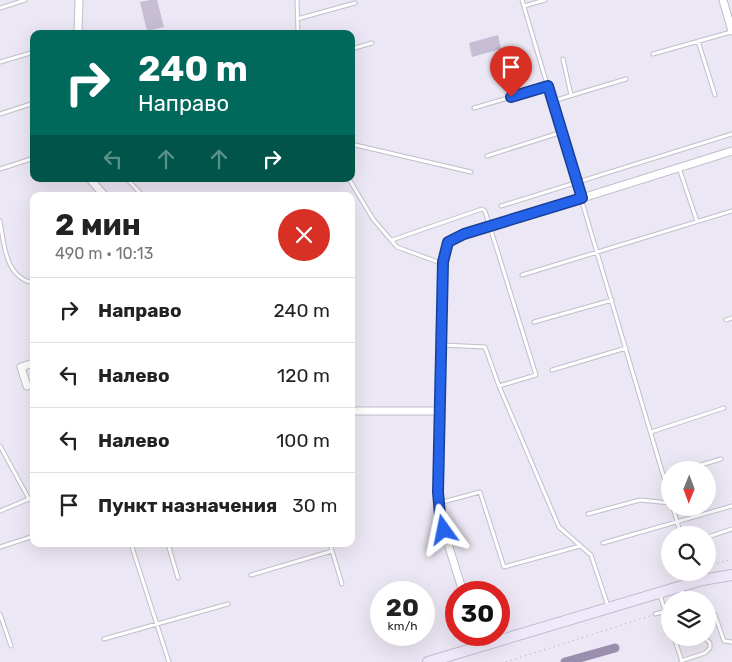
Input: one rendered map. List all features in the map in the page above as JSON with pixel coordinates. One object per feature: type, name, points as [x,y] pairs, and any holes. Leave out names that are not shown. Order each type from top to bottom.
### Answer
[{"type":"main road","points":[[716,574],[732,568]]},
{"type":"main road","points":[[716,578],[732,575]]},
{"type":"main road","points":[[716,580],[732,579]]},
{"type":"main road","points":[[510,637],[699,581]]},
{"type":"main road","points":[[428,662],[480,646]]},
{"type":"street","points":[[78,30],[79,0]]},
{"type":"street","points":[[722,0],[732,31]]},
{"type":"street","points":[[460,581],[440,515],[439,503],[444,251],[448,242],[453,238],[732,151]]},
{"type":"street","points":[[92,182],[101,192]]},
{"type":"street","points":[[26,386],[21,367],[30,364]]},
{"type":"street","points":[[355,411],[440,411]]},
{"type":"lane","points":[[0,8],[25,0]]},
{"type":"lane","points":[[297,0],[298,30]]},
{"type":"lane","points":[[522,0],[661,466]]},
{"type":"lane","points":[[524,6],[546,0]]},
{"type":"lane","points":[[297,18],[355,3]]},
{"type":"lane","points":[[653,54],[732,31]]},
{"type":"lane","points":[[698,41],[715,95]]},
{"type":"lane","points":[[355,48],[372,43]]},
{"type":"lane","points":[[0,62],[30,53]]},
{"type":"lane","points":[[563,59],[571,96]]},
{"type":"lane","points":[[553,101],[626,79]]},
{"type":"lane","points":[[474,108],[548,86]]},
{"type":"lane","points":[[0,114],[30,104]]},
{"type":"lane","points":[[487,156],[562,132]]},
{"type":"lane","points":[[501,206],[732,134]]},
{"type":"lane","points":[[355,145],[471,172]]},
{"type":"lane","points":[[0,169],[30,159]]},
{"type":"lane","points":[[678,168],[697,221]]},
{"type":"lane","points":[[130,182],[139,192]]},
{"type":"lane","points":[[351,182],[373,219],[397,247],[438,262],[444,272]]},
{"type":"lane","points":[[392,240],[482,209],[485,211],[536,375],[499,386]]},
{"type":"lane","points":[[522,274],[732,211]]},
{"type":"lane","points":[[0,221],[8,263],[21,278],[30,281]]},
{"type":"lane","points":[[534,322],[612,300]]},
{"type":"lane","points":[[726,320],[732,318]]},
{"type":"lane","points":[[442,345],[485,347],[499,386],[559,527],[591,555],[609,608]]},
{"type":"lane","points":[[552,370],[626,348]]},
{"type":"lane","points":[[651,432],[724,408]]},
{"type":"lane","points":[[0,446],[2,454],[29,499],[0,512]]},
{"type":"lane","points":[[712,461],[721,458]]},
{"type":"lane","points":[[439,503],[480,492],[504,567],[580,546]]},
{"type":"lane","points":[[588,514],[640,500],[661,502]]},
{"type":"lane","points":[[603,543],[732,506]]},
{"type":"lane","points":[[675,516],[678,526]]},
{"type":"lane","points":[[716,534],[732,529]]},
{"type":"lane","points":[[0,547],[30,537]]},
{"type":"lane","points":[[132,547],[169,662]]},
{"type":"lane","points":[[169,547],[178,578]]},
{"type":"lane","points":[[331,547],[342,584]]},
{"type":"lane","points":[[251,575],[332,551]]},
{"type":"lane","points":[[686,591],[688,581]]},
{"type":"lane","points":[[659,592],[661,598]]},
{"type":"lane","points":[[104,639],[228,604]]},
{"type":"lane","points":[[655,614],[661,612]]},
{"type":"lane","points":[[0,614],[11,646]]},
{"type":"lane","points":[[716,619],[724,641],[732,642]]},
{"type":"lane","points":[[677,646],[682,662],[706,653],[710,646]]},
{"type":"path","points":[[716,564],[732,559]]},
{"type":"path","points":[[506,662],[655,614]]},
{"type":"shaded area","points":[[157,0],[164,27],[147,30],[140,2]]},
{"type":"shaded area","points":[[498,35],[501,49],[472,57],[469,43]]},
{"type":"waterway","points":[[565,662],[615,648]]},
{"type":"route","points":[[444,530],[440,515],[438,492],[444,251],[448,242],[453,238],[582,198],[548,86],[511,97]]}]
